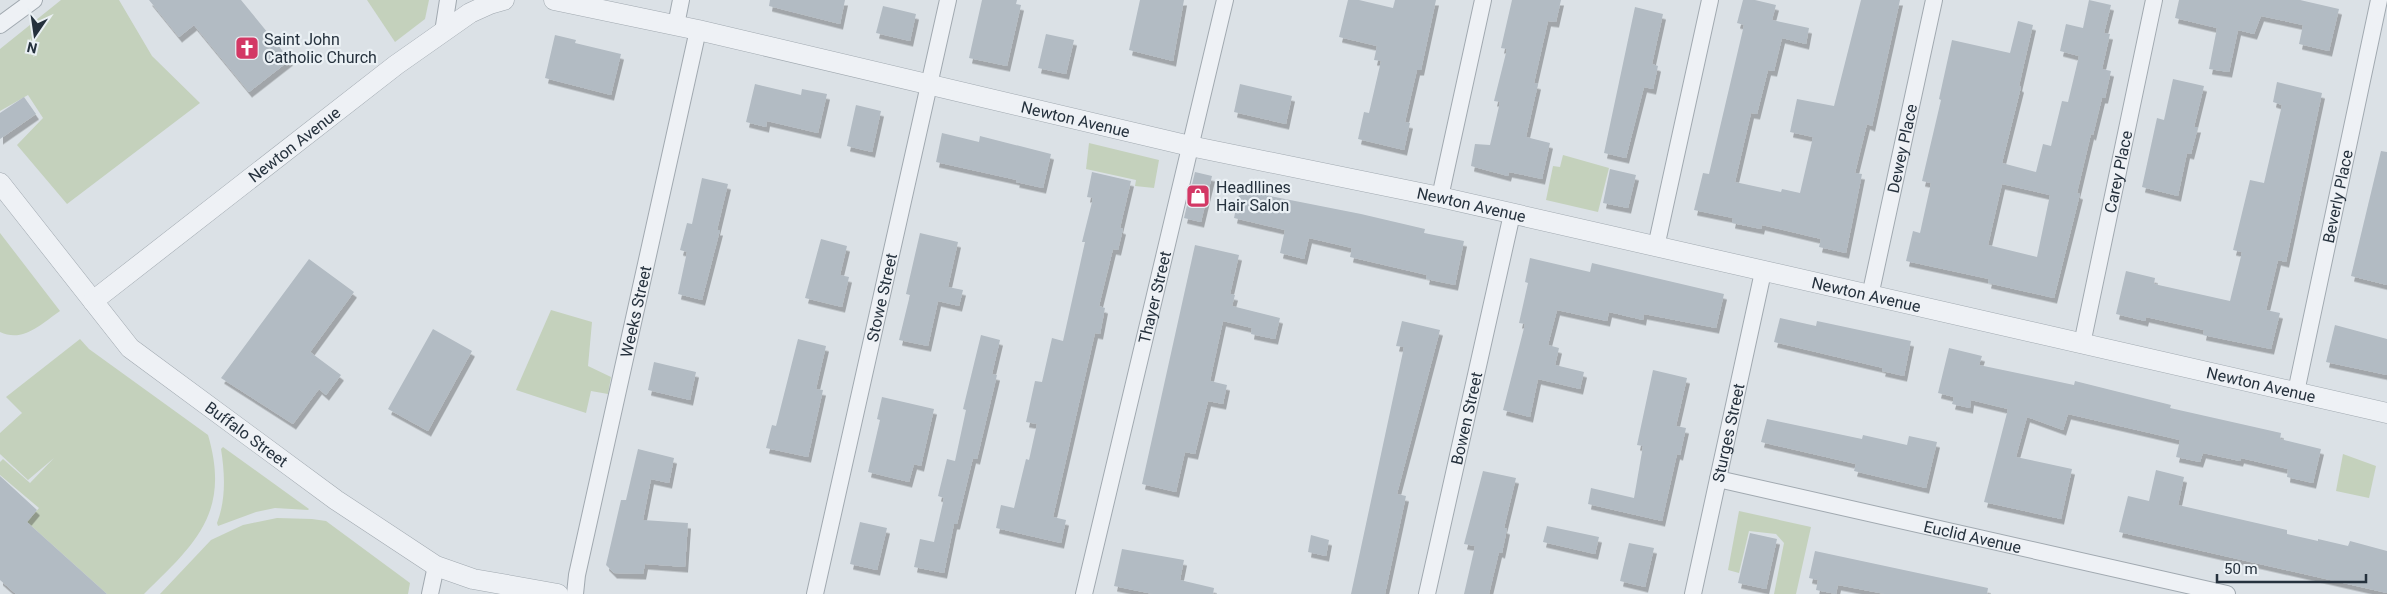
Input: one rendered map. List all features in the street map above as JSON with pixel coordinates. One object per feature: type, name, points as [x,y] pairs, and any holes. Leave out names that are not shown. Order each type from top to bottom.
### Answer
[{"type":"street","points":[[0,25],[34,0]]},
{"type":"street","points":[[443,32],[448,0]]},
{"type":"street","name":"Newton Avenue","points":[[93,301],[396,65],[470,13],[504,0]]},
{"type":"street","name":"Newton Avenue","points":[[554,0],[698,30],[1190,146],[1440,197],[2387,413]]},
{"type":"street","points":[[676,25],[681,0]]},
{"type":"street","name":"Stowe Street","points":[[815,594],[948,0]]},
{"type":"street","name":"Thayer Street","points":[[1084,594],[1225,0]]},
{"type":"street","points":[[1440,197],[1483,0]]},
{"type":"street","points":[[1656,247],[1710,0]]},
{"type":"street","name":"Dewey Place","points":[[1870,296],[1934,0]]},
{"type":"street","name":"Carey Place","points":[[2082,344],[2154,0]]},
{"type":"street","name":"Beverly Place","points":[[2296,392],[2379,0]]},
{"type":"street","name":"Weeks Street","points":[[575,594],[577,575],[698,30]]},
{"type":"street","name":"Buffalo Street","points":[[0,183],[130,348],[336,500],[436,566],[472,579],[558,594]]},
{"type":"street","name":"Bowen Street","points":[[1427,594],[1512,214]]},
{"type":"street","name":"Sturges Street","points":[[1693,594],[1763,272]]},
{"type":"street","name":"Euclid Avenue","points":[[1718,479],[2227,594]]},
{"type":"street","points":[[430,594],[436,566]]},
{"type":"green space","points":[[61,0],[119,0],[152,56],[200,103],[67,204],[17,145],[43,118],[28,95],[0,111],[0,49]]},
{"type":"green space","points":[[367,0],[429,0],[425,19],[395,42]]},
{"type":"green space","points":[[1089,143],[1159,160],[1154,188],[1135,186],[1136,180],[1086,169]]},
{"type":"green space","points":[[1563,155],[1609,168],[1598,212],[1546,200],[1553,166],[1560,167]]},
{"type":"green space","points":[[0,233],[60,311],[24,334],[8,335],[0,332]]},
{"type":"green space","points":[[551,310],[592,322],[588,366],[611,377],[608,394],[591,391],[586,413],[516,390]]},
{"type":"green space","points":[[80,339],[89,349],[208,435],[214,462],[215,486],[211,506],[204,525],[179,559],[144,594],[107,594],[27,522],[39,508],[0,475],[0,462],[3,459],[30,483],[54,458],[28,480],[0,454],[0,433],[22,413],[6,397]]},
{"type":"green space","points":[[223,447],[309,509],[275,508],[256,512],[218,526],[224,487],[221,449]]},
{"type":"green space","points":[[2343,454],[2376,466],[2369,498],[2336,491]]},
{"type":"green space","points":[[1739,511],[1811,527],[1796,594],[1774,594],[1784,543],[1776,534],[1749,531],[1739,573],[1728,570]]},
{"type":"green space","points":[[277,518],[326,521],[410,583],[408,594],[160,594],[211,540],[243,525]]},
{"type":"building","name":"Saint John Catholic Church","points":[[149,0],[241,0],[290,60],[249,92],[194,25],[179,37]]},
{"type":"building","points":[[770,0],[845,0],[840,24],[769,6]]},
{"type":"building","points":[[982,0],[1017,0],[1016,4],[1021,5],[1007,66],[969,58]]},
{"type":"building","points":[[1140,0],[1184,0],[1173,61],[1129,50]]},
{"type":"building","points":[[1348,0],[1359,0],[1393,8],[1395,0],[1436,0],[1421,70],[1417,70],[1405,122],[1410,123],[1404,150],[1358,139],[1364,112],[1369,113],[1381,61],[1374,60],[1377,46],[1339,37]]},
{"type":"building","points":[[1512,0],[1561,0],[1556,22],[1548,21],[1534,83],[1538,84],[1526,137],[1550,143],[1542,179],[1509,172],[1508,176],[1471,166],[1475,144],[1490,145],[1500,102],[1494,101],[1507,49],[1501,48]]},
{"type":"building","points":[[1743,0],[1755,0],[1776,5],[1772,20],[1809,28],[1806,44],[1782,38],[1774,71],[1768,70],[1757,114],[1751,113],[1735,182],[1781,192],[1782,189],[1800,193],[1813,137],[1790,132],[1797,99],[1834,106],[1861,0],[1900,0],[1872,126],[1867,124],[1855,173],[1862,174],[1846,253],[1819,247],[1821,239],[1762,225],[1761,229],[1732,223],[1733,218],[1694,210],[1703,173],[1709,174],[1744,25],[1737,23]]},
{"type":"building","points":[[2089,0],[2111,5],[2104,33],[2110,34],[2102,69],[2111,71],[2105,98],[2102,98],[2093,135],[2091,134],[2077,193],[2080,194],[2054,298],[1988,283],[1989,279],[1906,261],[1913,231],[1920,233],[1931,183],[1922,181],[1941,100],[1939,99],[1952,40],[2010,53],[2018,21],[2033,25],[2019,86],[2021,87],[2002,163],[2036,172],[2043,144],[2051,146],[2062,101],[2068,102],[2079,56],[2060,51],[2066,24],[2083,28]],"holes":[[[2002,184],[2050,195],[2037,257],[1988,245]]]},
{"type":"building","points":[[2179,0],[2300,0],[2339,9],[2329,51],[2299,44],[2303,25],[2261,16],[2254,34],[2238,30],[2229,72],[2209,69],[2217,28],[2175,18]]},
{"type":"building","points":[[883,6],[916,14],[910,41],[876,33]]},
{"type":"building","points":[[1635,7],[1663,14],[1652,64],[1658,66],[1653,89],[1644,87],[1626,158],[1604,153]]},
{"type":"building","points":[[1046,34],[1074,40],[1066,74],[1038,68]]},
{"type":"building","points":[[555,35],[576,40],[575,43],[621,54],[611,95],[545,78]]},
{"type":"building","points":[[2173,79],[2204,86],[2194,127],[2198,127],[2191,154],[2187,153],[2178,196],[2142,187],[2157,118],[2164,120]]},
{"type":"building","points":[[2277,82],[2322,93],[2286,262],[2278,260],[2266,310],[2280,313],[2271,349],[2203,335],[2204,330],[2146,317],[2145,321],[2116,314],[2126,271],[2155,278],[2154,284],[2230,301],[2242,252],[2233,250],[2250,180],[2264,183],[2282,105],[2273,102]]},
{"type":"building","points":[[755,84],[801,95],[802,89],[827,94],[818,133],[767,121],[766,127],[746,122]]},
{"type":"building","points":[[1240,84],[1292,96],[1286,124],[1234,112]]},
{"type":"building","points":[[24,97],[36,114],[0,139],[0,113]]},
{"type":"building","points":[[856,105],[881,111],[872,152],[847,146]]},
{"type":"building","points":[[942,133],[979,142],[980,136],[1051,154],[1043,188],[1016,182],[1017,180],[936,162]]},
{"type":"building","points":[[2381,151],[2387,152],[2387,285],[2351,276]]},
{"type":"building","points":[[1610,169],[1636,175],[1628,208],[1603,203]]},
{"type":"building","points":[[1092,172],[1131,181],[1120,228],[1123,229],[1118,250],[1113,249],[1099,306],[1105,308],[1100,334],[1095,333],[1053,517],[1066,520],[1061,543],[996,528],[1001,505],[1014,508],[1026,459],[1029,460],[1037,424],[1026,422],[1035,381],[1042,382],[1052,338],[1063,341],[1085,242],[1082,242],[1093,198],[1087,197]]},
{"type":"building","points":[[1195,172],[1212,176],[1201,222],[1184,218]]},
{"type":"building","points":[[702,178],[728,184],[717,230],[720,230],[702,300],[678,294],[687,252],[680,250],[687,223],[692,224]]},
{"type":"building","points":[[1240,190],[1361,214],[1425,229],[1424,233],[1464,241],[1455,285],[1426,279],[1427,275],[1350,257],[1352,248],[1309,238],[1304,259],[1280,253],[1285,230],[1234,218]]},
{"type":"building","points":[[920,233],[958,242],[948,287],[963,290],[959,306],[938,301],[928,346],[899,340],[910,295],[906,294]]},
{"type":"building","points":[[821,239],[847,246],[840,275],[849,277],[842,307],[805,298]]},
{"type":"building","points":[[1195,245],[1239,255],[1230,294],[1235,295],[1232,306],[1280,318],[1275,339],[1251,334],[1252,328],[1223,321],[1210,381],[1227,385],[1223,404],[1208,401],[1195,454],[1185,452],[1176,492],[1142,484]]},
{"type":"building","points":[[1530,258],[1590,272],[1592,263],[1724,294],[1716,328],[1644,314],[1643,320],[1609,312],[1607,321],[1557,310],[1548,345],[1559,348],[1555,365],[1584,372],[1580,389],[1538,379],[1530,417],[1503,410],[1525,324],[1519,323],[1528,283],[1525,282]]},
{"type":"building","points":[[309,259],[354,292],[310,352],[341,375],[326,395],[319,389],[293,424],[221,378]]},
{"type":"building","points":[[1780,318],[1816,326],[1817,321],[1911,341],[1904,376],[1882,371],[1883,368],[1774,342]]},
{"type":"building","points":[[1402,321],[1440,330],[1397,494],[1406,496],[1385,594],[1351,594],[1404,347],[1396,346]]},
{"type":"building","points":[[2335,325],[2387,339],[2387,375],[2326,362]]},
{"type":"building","points":[[433,329],[472,351],[428,431],[388,409]]},
{"type":"building","points":[[981,335],[1000,340],[992,374],[997,375],[977,459],[973,458],[957,524],[954,524],[944,573],[914,567],[920,539],[934,542],[944,498],[938,496],[947,459],[955,461],[966,410],[963,409]]},
{"type":"building","points":[[798,339],[826,346],[816,389],[823,390],[808,457],[766,448],[772,425],[776,426]]},
{"type":"building","points":[[1949,348],[1982,356],[1979,365],[2074,385],[2075,381],[2171,405],[2170,408],[2281,433],[2280,439],[2321,449],[2313,483],[2287,477],[2288,469],[2241,458],[2240,461],[2203,453],[2200,462],[2176,457],[2180,440],[2068,414],[2063,430],[2027,417],[2016,457],[2072,469],[2061,519],[1984,502],[2008,409],[1971,400],[1970,408],[1952,404],[1954,397],[1938,393]]},
{"type":"building","points":[[654,362],[696,372],[690,400],[648,390]]},
{"type":"building","points":[[1653,370],[1687,378],[1676,426],[1686,428],[1680,455],[1677,454],[1662,521],[1588,504],[1591,488],[1634,498],[1643,446],[1637,445]]},
{"type":"building","points":[[882,397],[934,409],[921,466],[914,464],[909,482],[868,472],[880,420],[877,419]]},
{"type":"building","points":[[1767,419],[1862,439],[1863,435],[1907,445],[1909,436],[1937,442],[1926,488],[1854,471],[1856,464],[1761,442]]},
{"type":"building","points":[[638,449],[674,458],[669,483],[651,479],[643,520],[688,523],[685,567],[645,564],[643,574],[614,573],[606,565],[621,500],[626,500]]},
{"type":"building","points":[[2156,470],[2184,477],[2178,505],[2287,530],[2287,534],[2318,541],[2318,539],[2348,546],[2350,541],[2387,551],[2387,593],[2119,532],[2128,496],[2149,501]]},
{"type":"building","points":[[1483,471],[1516,478],[1504,528],[1507,529],[1502,553],[1499,552],[1489,594],[1464,594],[1475,546],[1464,544]]},
{"type":"building","points":[[0,476],[37,510],[27,522],[107,594],[16,594],[0,580]]},
{"type":"building","points":[[860,522],[887,528],[877,570],[850,564]]},
{"type":"building","points":[[1547,526],[1599,537],[1595,554],[1543,542]]},
{"type":"building","points":[[1750,533],[1777,539],[1766,589],[1738,583]]},
{"type":"building","points":[[1311,535],[1329,540],[1326,556],[1308,552]]},
{"type":"building","points":[[1629,543],[1654,548],[1645,587],[1620,581]]},
{"type":"building","points":[[1122,549],[1184,560],[1180,580],[1214,588],[1213,594],[1153,594],[1114,586]]},
{"type":"building","points":[[1815,551],[1988,588],[1987,594],[1885,594],[1838,585],[1836,594],[1816,590],[1818,580],[1809,578]]},
{"type":"place","name":"Saint John Catholic Church","points":[[247,48]]},
{"type":"place","name":"Headllines Hair Salon","points":[[1198,196]]}]
